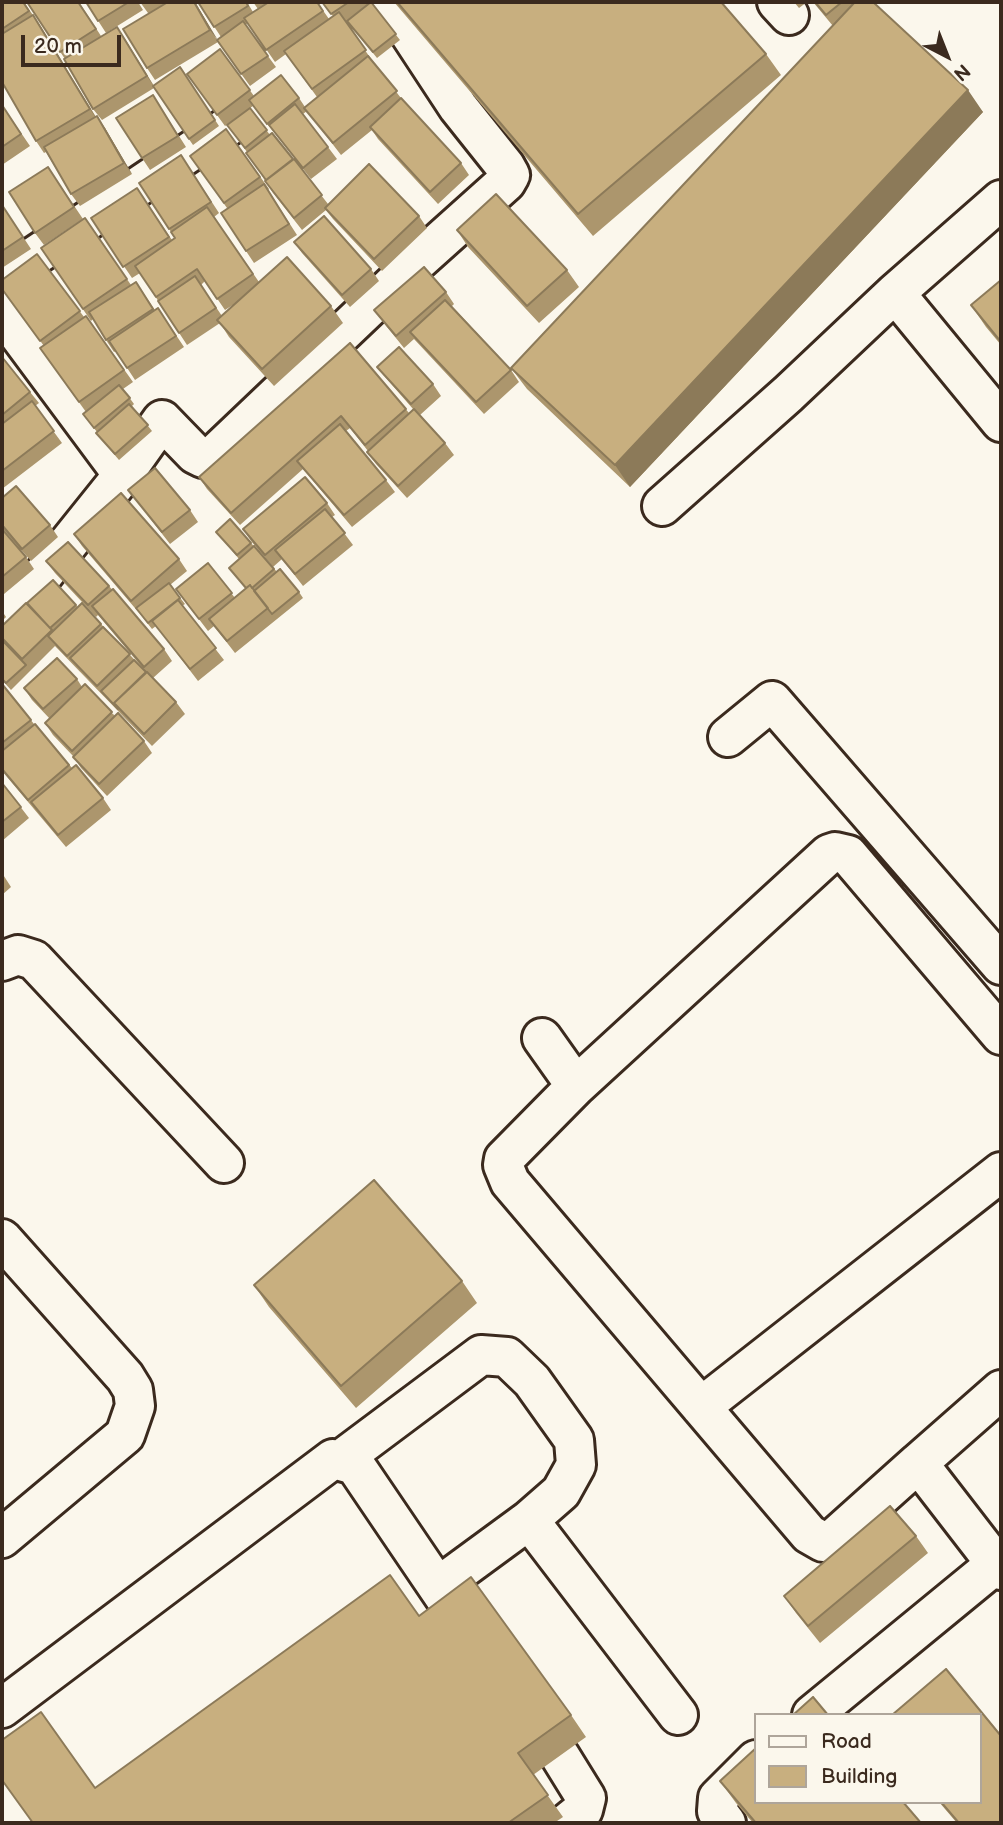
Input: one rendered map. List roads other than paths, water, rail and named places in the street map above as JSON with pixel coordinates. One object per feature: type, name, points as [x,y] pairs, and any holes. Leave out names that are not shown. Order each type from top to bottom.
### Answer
[{"type":"street","points":[[2,626],[123,475],[162,420],[195,453],[203,458],[212,457],[419,260],[506,182],[510,175],[505,166],[458,107],[389,2]]},
{"type":"street","points":[[2,278],[233,123]]},
{"type":"street","points":[[662,506],[1001,200]]},
{"type":"street","points":[[895,293],[1001,422]]},
{"type":"street","points":[[2,312],[123,475]]},
{"type":"street","points":[[728,737],[772,701],[1001,965]]},
{"type":"street","points":[[1001,1035],[848,855],[835,852],[829,854],[576,1086],[504,1159],[505,1173],[809,1534],[823,1542],[831,1541],[1001,1390]]},
{"type":"street","points":[[2,961],[18,955],[34,960],[224,1163]]},
{"type":"street","points":[[542,1038],[576,1086]]},
{"type":"street","points":[[701,1407],[996,1186]]},
{"type":"street","points":[[2,1239],[125,1377],[133,1390],[135,1406],[125,1434],[2,1538]]},
{"type":"street","points":[[2,1708],[333,1459],[342,1459],[355,1465],[448,1601],[561,1492],[576,1465],[574,1440],[532,1381],[507,1357],[481,1355],[342,1459]]},
{"type":"street","points":[[814,1713],[999,1564],[918,1463]]},
{"type":"street","points":[[529,1520],[678,1715]]},
{"type":"street","points":[[559,1756],[586,1798],[583,1810],[567,1823]]},
{"type":"street","points":[[726,1823],[717,1811],[718,1798],[754,1762]]}]
